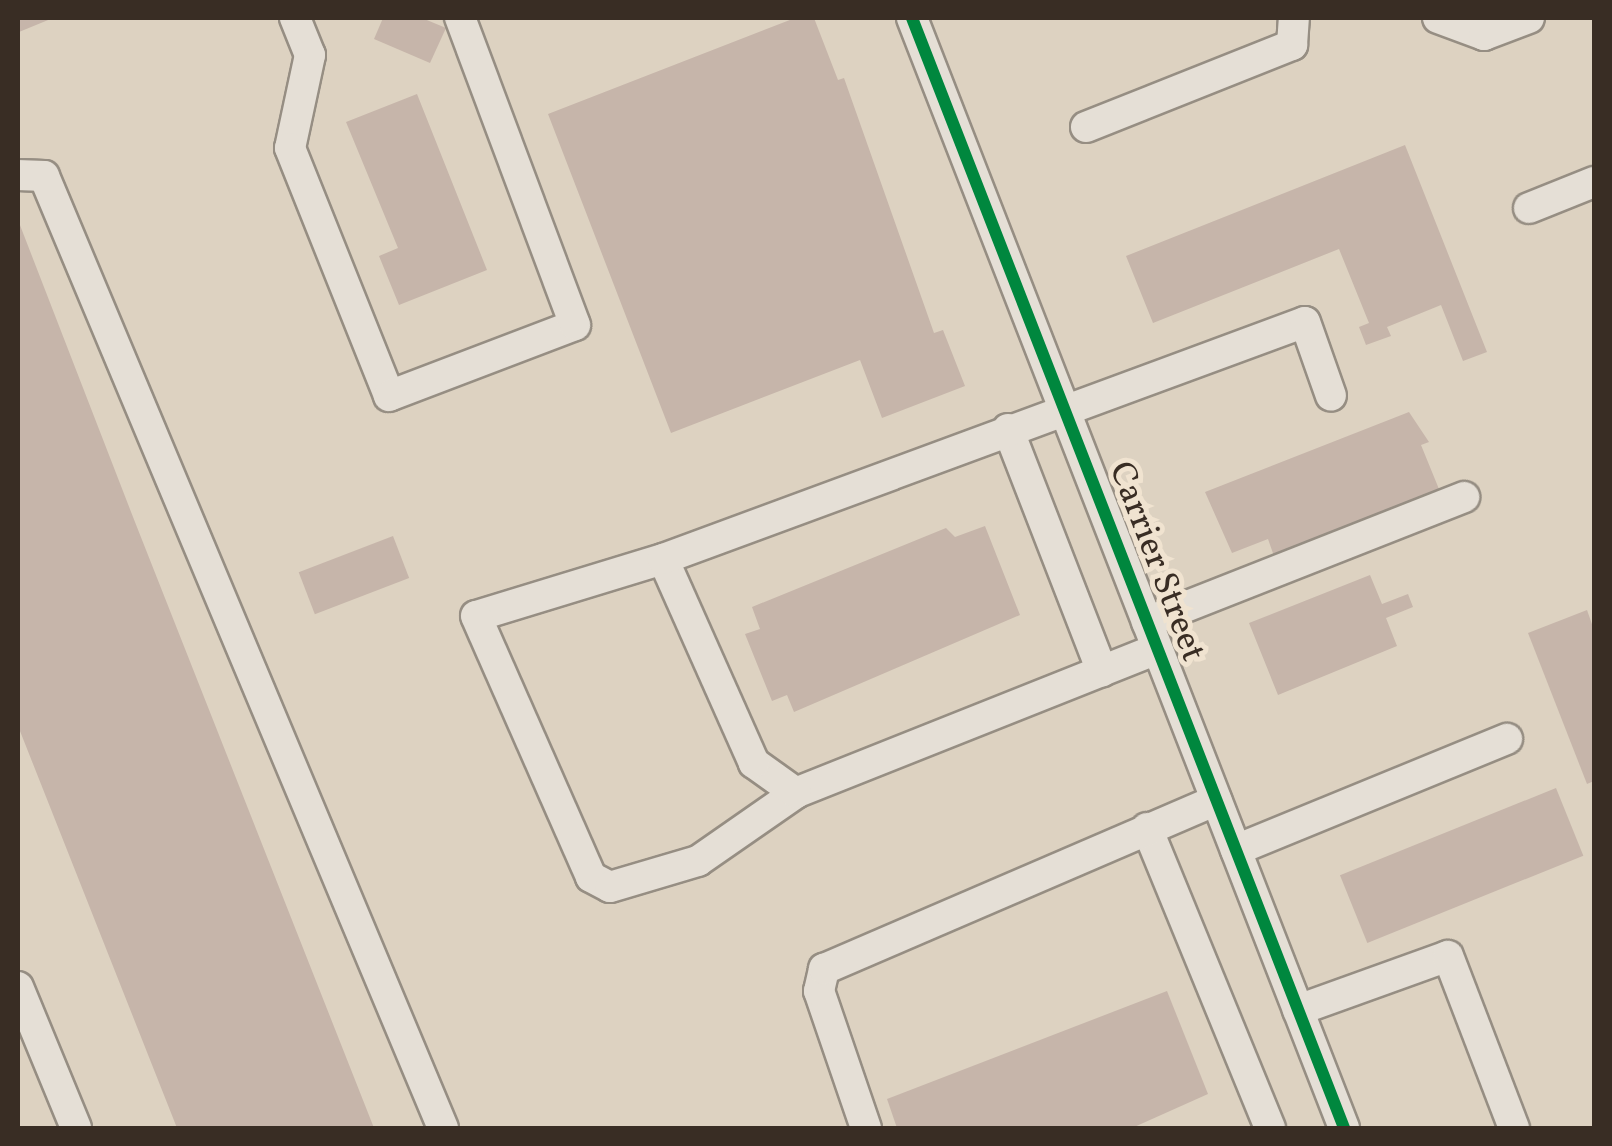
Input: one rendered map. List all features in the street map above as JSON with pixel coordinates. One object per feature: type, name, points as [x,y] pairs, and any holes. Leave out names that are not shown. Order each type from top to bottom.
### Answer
[{"type":"street","points":[[294,18],[310,55],[290,148],[389,396],[575,325],[460,18]]},
{"type":"street","name":"Carrier Street","points":[[912,18],[1344,1128]]},
{"type":"street","points":[[1086,127],[1292,45],[1294,18]]},
{"type":"street","points":[[1438,18],[1484,34],[1529,18]]},
{"type":"street","points":[[18,175],[44,176],[443,1128]]},
{"type":"street","points":[[1529,208],[1594,182]]},
{"type":"street","points":[[1332,396],[1304,322],[663,559],[476,616],[591,877],[610,887],[698,861],[796,793],[1102,670],[1152,635],[1464,497]]},
{"type":"street","points":[[1008,429],[1102,670]]},
{"type":"street","points":[[663,559],[754,763],[796,793]]},
{"type":"street","points":[[1236,850],[1507,739]]},
{"type":"street","points":[[866,1128],[819,991],[824,970],[1216,800]]},
{"type":"street","points":[[1147,828],[1270,1128]]},
{"type":"street","points":[[1298,1010],[1448,956],[1514,1128]]},
{"type":"street","points":[[18,987],[76,1128]]},
{"type":"building","points":[[18,18],[53,18],[19,32]]},
{"type":"building","points":[[383,18],[422,18],[446,28],[430,63],[374,39]]},
{"type":"building","points":[[795,18],[814,18],[838,80],[844,78],[934,333],[943,330],[965,386],[882,418],[860,360],[671,433],[548,114]]},
{"type":"building","points":[[417,94],[487,270],[399,305],[379,256],[398,248],[346,122]]},
{"type":"building","points":[[1405,145],[1487,352],[1463,361],[1441,305],[1387,327],[1391,336],[1366,345],[1359,327],[1369,323],[1339,249],[1153,323],[1126,256]]},
{"type":"building","points":[[18,220],[374,1128],[177,1128],[18,726]]},
{"type":"building","points":[[1409,412],[1429,442],[1421,445],[1441,494],[1275,559],[1268,539],[1232,553],[1205,492]]},
{"type":"building","points":[[985,526],[1020,615],[794,712],[787,695],[772,701],[745,634],[760,629],[752,607],[946,528],[955,537]]},
{"type":"building","points":[[393,536],[409,578],[315,614],[299,572]]},
{"type":"building","points":[[1370,575],[1382,604],[1408,594],[1413,607],[1386,618],[1397,646],[1278,695],[1249,623]]},
{"type":"building","points":[[1587,610],[1594,630],[1594,781],[1587,784],[1528,633]]},
{"type":"building","points":[[1556,788],[1583,856],[1367,943],[1340,875]]},
{"type":"building","points":[[1167,991],[1208,1094],[1132,1128],[897,1128],[887,1099]]},
{"type":"cycle path","points":[[912,18],[1344,1128]]}]
